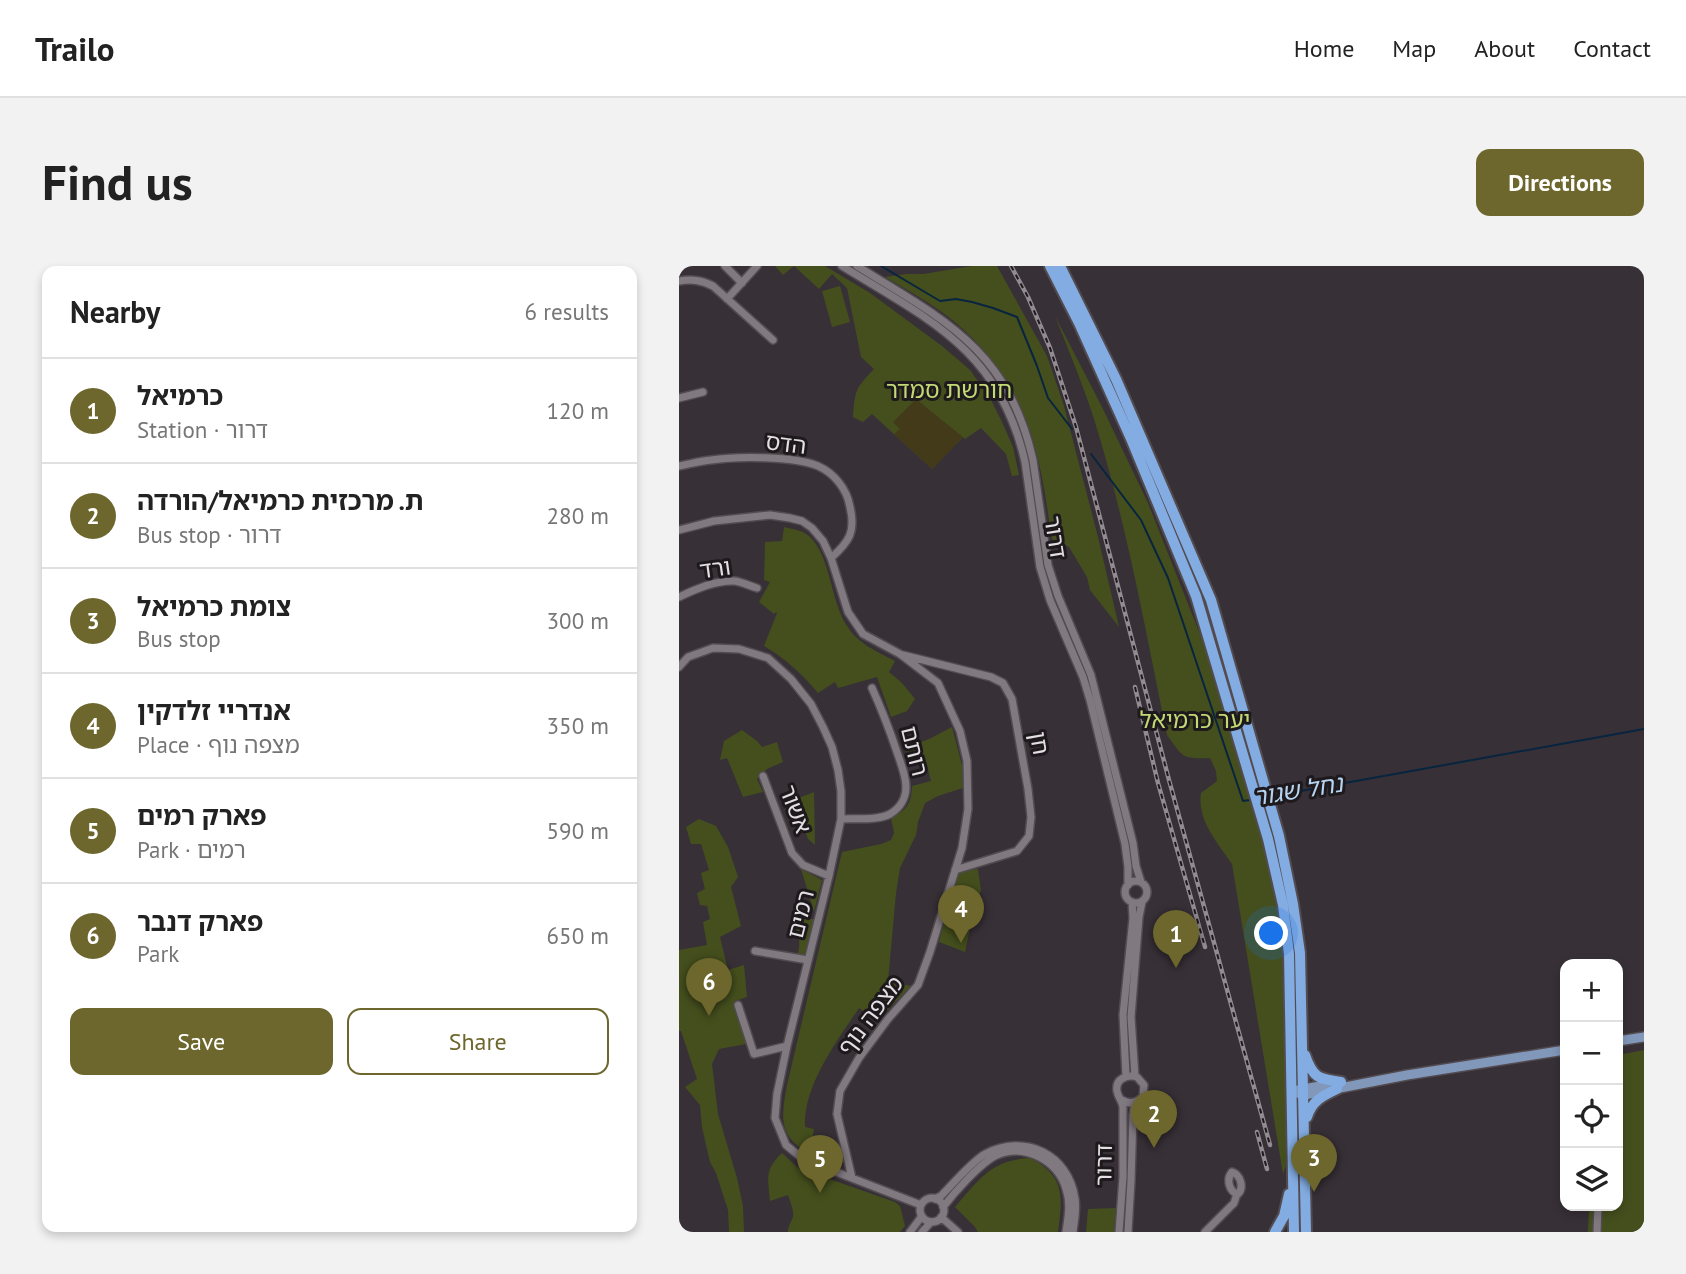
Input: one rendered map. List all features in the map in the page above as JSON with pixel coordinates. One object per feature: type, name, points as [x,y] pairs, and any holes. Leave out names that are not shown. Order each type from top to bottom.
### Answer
[{"type":"highway","points":[[1050,266],[1132,441],[1196,596],[1285,861],[1300,953],[1303,1050],[1293,1163],[1285,1216],[1275,1232]]},
{"type":"highway","points":[[1060,266],[1117,379],[1211,600],[1263,797],[1289,954],[1304,1134],[1306,1232]]},
{"type":"highway","points":[[1303,1050],[1315,1074],[1322,1080],[1339,1086]]},
{"type":"highway","points":[[1304,1134],[1312,1105],[1339,1086]]},
{"type":"highway","points":[[1293,1163],[1294,1232]]},
{"type":"main road","points":[[1623,1040],[1644,1037]]},
{"type":"main road","points":[[1300,1092],[1560,1051]]},
{"type":"street","points":[[725,266],[742,283]]},
{"type":"street","points":[[727,299],[757,266]]},
{"type":"street","name":"דרור","points":[[842,266],[949,334],[983,369],[1009,412],[1025,462],[1040,567],[1083,677],[1093,713],[1125,844],[1128,885]]},
{"type":"street","name":"דרור","points":[[856,266],[926,308],[965,338],[996,372],[1016,408],[1033,460],[1048,565],[1091,675],[1141,882]]},
{"type":"street","points":[[679,281],[690,279],[713,286],[773,340]]},
{"type":"street","points":[[679,398],[703,393]]},
{"type":"street","name":"הדס","points":[[679,466],[712,459],[753,458],[801,461],[820,467],[835,477],[844,489],[852,514],[851,533],[846,544],[831,558]]},
{"type":"street","name":"מצפה נוף","points":[[679,530],[714,521],[770,515],[802,521],[812,528],[823,541],[848,612],[863,634],[900,654],[938,683],[960,731],[967,761],[968,809],[962,849],[918,985],[859,1058],[840,1091],[837,1114],[852,1178]]},
{"type":"street","name":"ורד","points":[[679,597],[699,588],[735,581],[757,588]]},
{"type":"street","name":"רמים","points":[[679,667],[688,657],[713,648],[740,649],[768,658],[791,678],[811,704],[832,747],[841,790],[841,818],[787,1046],[775,1118],[786,1145],[803,1159],[921,1205]]},
{"type":"street","name":"חן","points":[[900,654],[991,677],[1003,682],[1012,699],[1028,789],[1031,817],[1029,836],[1017,851],[955,870]]},
{"type":"street","name":"רותם","points":[[841,818],[880,817],[891,813],[903,801],[906,786],[901,766],[886,718],[872,688]]},
{"type":"street","name":"אשור","points":[[763,776],[792,853],[803,865],[829,876]]},
{"type":"street","points":[[1134,881],[1141,882],[1148,891],[1146,898],[1137,904],[1126,895],[1126,888],[1134,881]]},
{"type":"street","points":[[1126,1076],[1122,1028],[1133,918],[1132,902]]},
{"type":"street","points":[[1135,1076],[1131,1017],[1142,902]]},
{"type":"street","points":[[755,951],[808,960]]},
{"type":"street","points":[[738,1005],[754,1054],[787,1046]]},
{"type":"street","points":[[1135,1076],[1141,1080],[1143,1096],[1129,1103],[1117,1094],[1117,1088],[1121,1079],[1135,1076]]},
{"type":"street","name":"דרור","points":[[1122,1100],[1132,1181],[1128,1232]]},
{"type":"street","name":"דרור","points":[[1119,1232],[1123,1177],[1135,1102]]},
{"type":"street","points":[[931,1222],[922,1216],[921,1205],[926,1200],[941,1196],[981,1156],[1004,1146],[1029,1146],[1049,1155],[1062,1168],[1071,1184],[1076,1201],[1073,1232]]},
{"type":"street","points":[[943,1208],[986,1161],[1006,1152],[1028,1152],[1045,1160],[1057,1171],[1066,1186],[1069,1202],[1066,1232]]},
{"type":"street","points":[[1205,1232],[1234,1203],[1237,1194]]},
{"type":"street","points":[[922,1232],[931,1222],[941,1217],[943,1212],[940,1202],[935,1199]]},
{"type":"street","points":[[1597,1232],[1598,1211]]},
{"type":"street","points":[[910,1232],[922,1216]]},
{"type":"street","points":[[941,1217],[957,1232]]},
{"type":"green space","points":[[775,266],[794,266],[783,275]]},
{"type":"green space","name":"חורשת סמדר","points":[[794,266],[825,266],[870,293],[970,370],[991,400],[1002,422],[1013,447],[1019,475],[1012,476],[1006,454],[981,428],[965,439],[963,437],[932,469],[872,414],[863,422],[853,417],[857,390],[874,369],[861,357],[847,288],[832,274],[819,289]]},
{"type":"green space","points":[[972,266],[997,266],[1047,356],[1064,406],[1119,627],[1090,590],[1087,577],[1069,547],[1052,539],[1045,491],[1029,428],[1016,397],[998,368],[977,342],[956,323],[885,277]]},
{"type":"green space","points":[[840,286],[850,322],[832,327],[822,291]]},
{"type":"green space","name":"יער כרמיאל","points":[[1055,316],[1148,503],[1211,662],[1272,874],[1282,940],[1287,1163],[1283,1174],[1232,864],[1210,831],[1202,813],[1201,793],[1217,781],[1216,771],[1210,758],[1184,755],[1167,735],[1134,574],[1105,455],[1089,403]]},
{"type":"green space","points":[[784,527],[803,532],[816,545],[847,626],[869,647],[895,661],[889,672],[915,699],[907,711],[891,717],[877,677],[838,688],[835,682],[818,693],[793,667],[764,646],[777,613],[774,614],[759,602],[770,582],[764,580],[765,542],[782,541]]},
{"type":"green space","points":[[952,727],[962,765],[963,788],[925,803],[916,835],[900,868],[896,893],[888,981],[911,986],[877,1021],[859,1008],[832,1049],[815,1080],[806,1111],[805,1127],[814,1129],[810,1154],[787,1133],[783,1117],[784,1107],[842,852],[891,840],[894,833],[891,818],[908,805],[912,786],[931,781],[925,758],[910,762],[905,748]]},
{"type":"green space","points":[[742,730],[762,747],[777,742],[783,762],[767,769],[757,779],[763,792],[743,797],[727,758],[720,760],[724,741]]},
{"type":"green space","points":[[814,792],[815,845],[808,839],[794,800]]},
{"type":"green space","points":[[699,819],[716,826],[728,847],[738,877],[731,887],[741,926],[720,937],[728,970],[744,965],[747,997],[735,1001],[746,1044],[719,1049],[712,1064],[718,1114],[743,1206],[744,1232],[729,1232],[728,1210],[710,1162],[700,1105],[685,1087],[697,1079],[679,1031],[679,950],[707,945],[703,922],[710,919],[707,906],[700,905],[697,893],[705,889],[701,873],[709,870],[701,844],[691,844],[686,827]]},
{"type":"green space","points":[[801,869],[822,880],[814,912]]},
{"type":"green space","points":[[978,869],[981,890],[965,952],[939,942],[957,872]]},
{"type":"green space","points":[[794,919],[815,919],[806,955],[796,957],[799,943]]},
{"type":"green space","points":[[1644,1050],[1644,1232],[1588,1232],[1589,1211],[1623,1211],[1623,1054]]},
{"type":"green space","points":[[782,1153],[798,1168],[895,1202],[900,1206],[905,1226],[900,1232],[788,1232],[793,1214],[788,1195],[770,1201],[768,1186],[772,1164]]},
{"type":"green space","points":[[1030,1158],[1050,1172],[1056,1180],[1061,1198],[1058,1232],[978,1232],[955,1207],[979,1180],[995,1167]]},
{"type":"green space","points":[[1116,1208],[1114,1232],[1086,1232],[1088,1209]]},
{"type":"sand","points":[[916,399],[963,437],[932,469],[894,434],[900,429],[893,422]]},
{"type":"waterway","name":"נחל שגור","points":[[881,266],[940,301],[956,299],[972,302],[1017,317],[1048,398],[1072,429]]},
{"type":"waterway","name":"נחל שגור","points":[[1091,454],[1141,520],[1168,578],[1243,801],[1250,800]]},
{"type":"waterway","name":"נחל שגור","points":[[1273,796],[1644,729]]},
{"type":"railway","points":[[1011,266],[1050,348],[1076,427],[1169,780],[1270,1145]]},
{"type":"railway","points":[[1135,687],[1158,783],[1205,947]]},
{"type":"railway","points":[[1257,1132],[1267,1169]]},
{"type":"place","name":"אנדריי זלדקין","points":[[961,943]]},
{"type":"place","name":"כרמיאל","points":[[1176,968]]},
{"type":"place","name":"פארק דנבר","points":[[709,1016]]},
{"type":"place","name":"ת. מרכזית כרמיאל/הורדה","points":[[1154,1148]]},
{"type":"place","name":"צומת כרמיאל","points":[[1314,1192]]},
{"type":"place","name":"פארק רמים","points":[[820,1193]]}]
